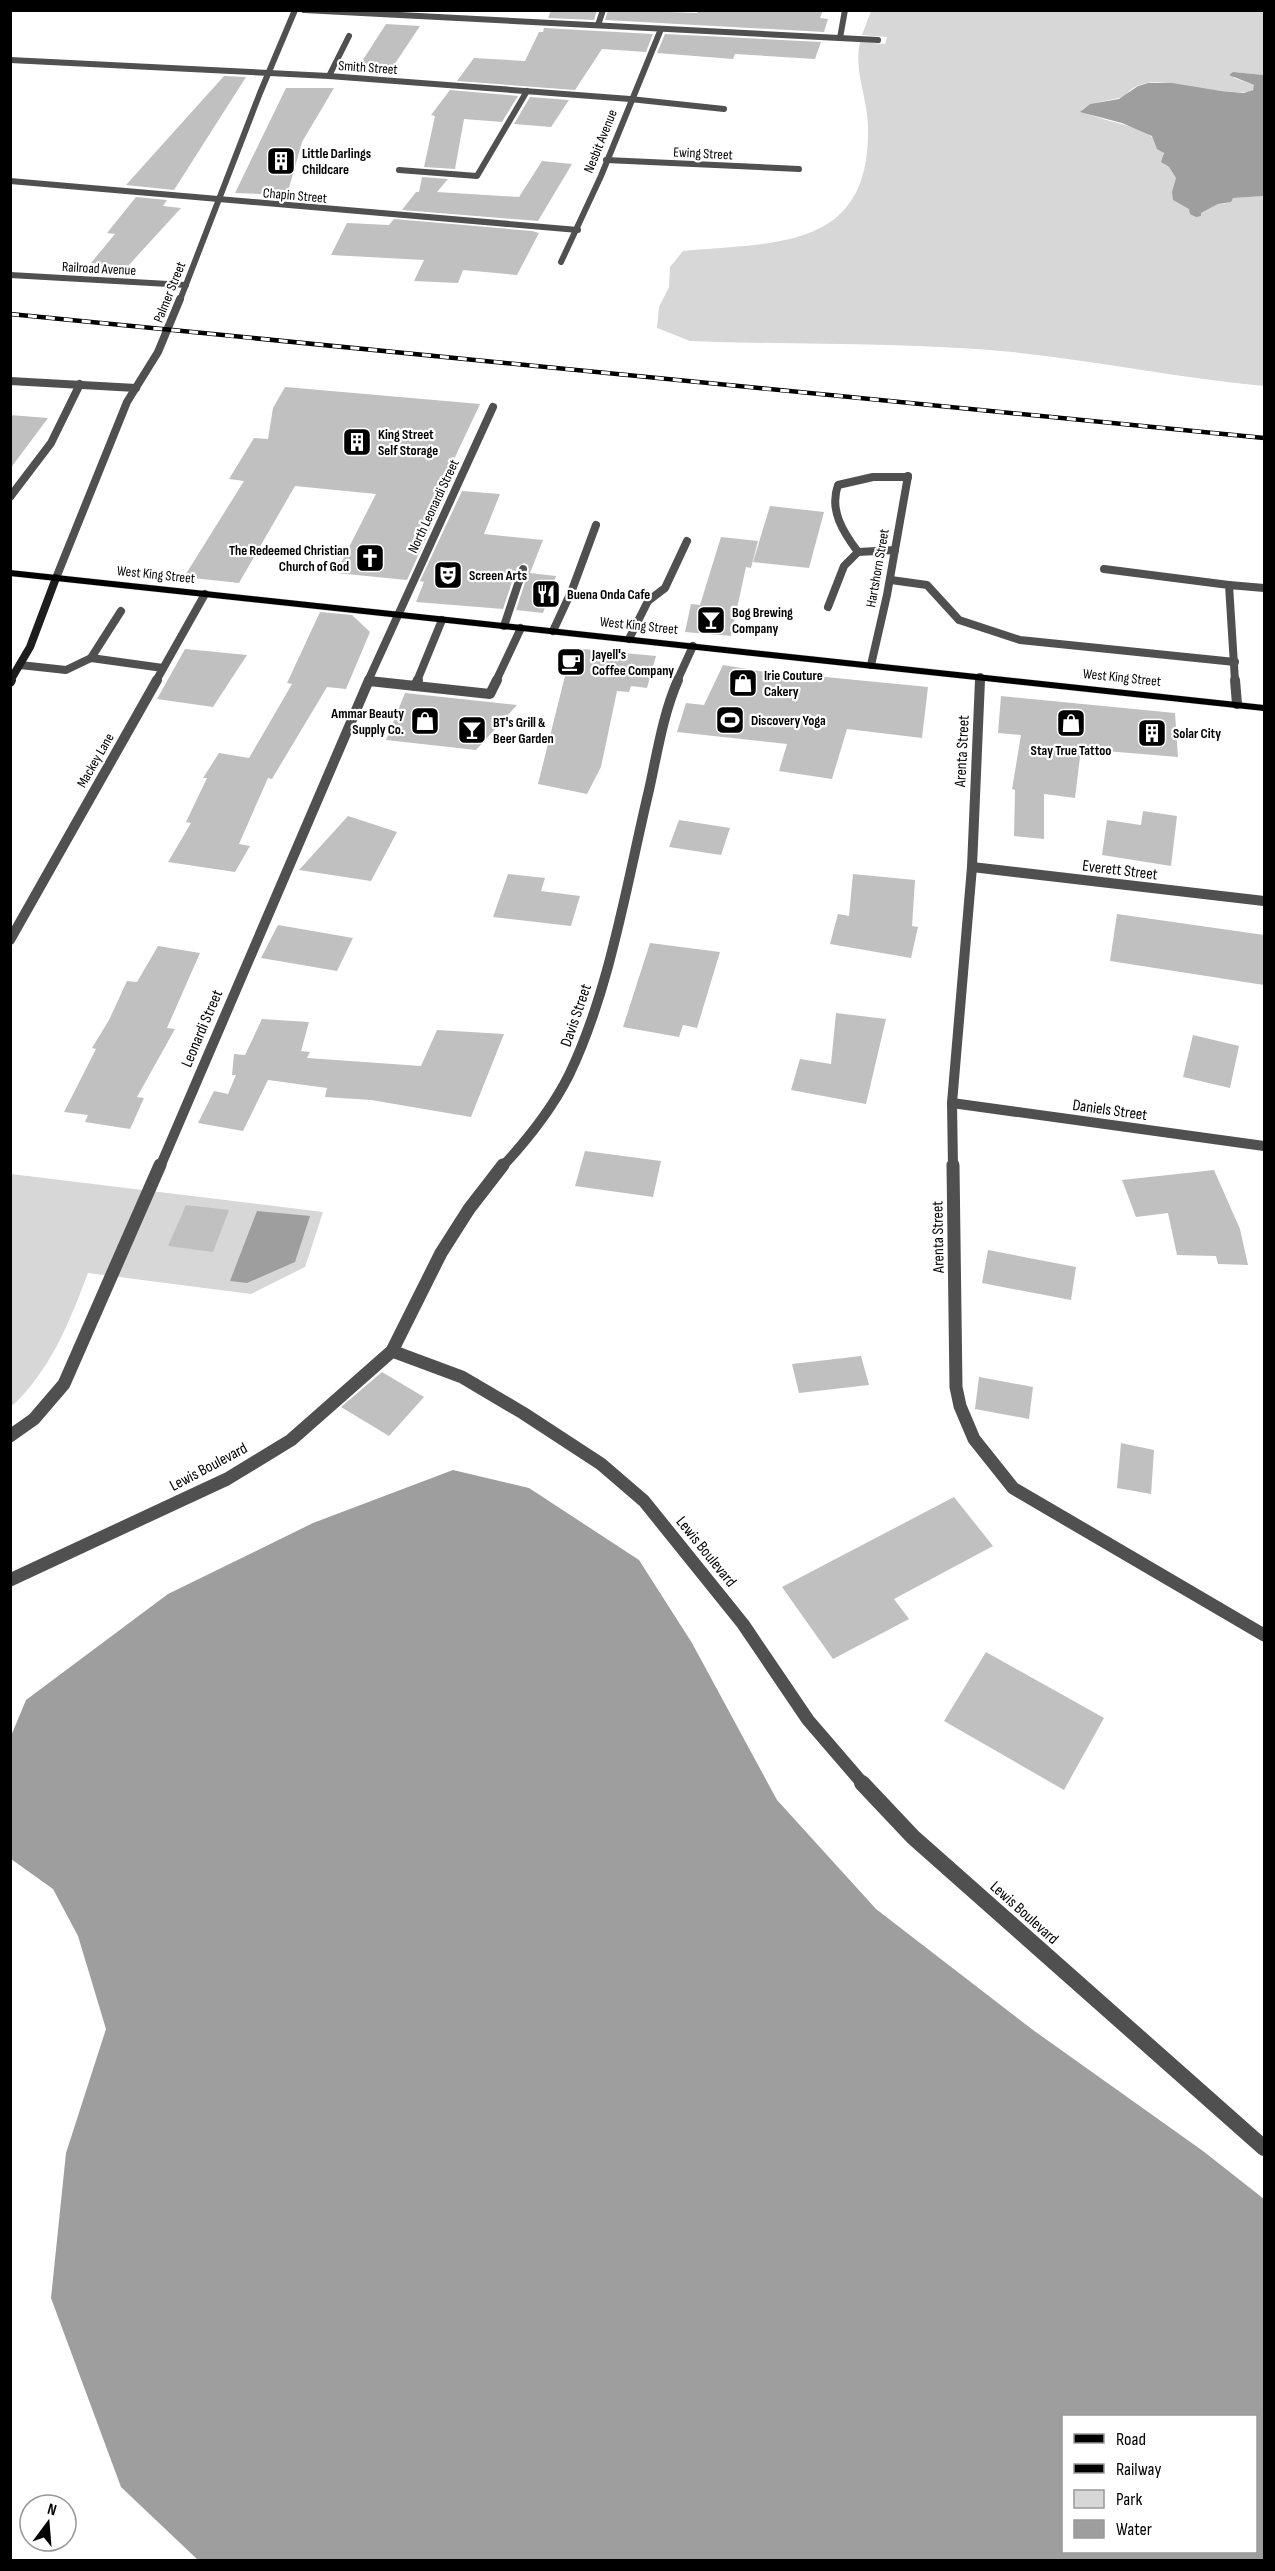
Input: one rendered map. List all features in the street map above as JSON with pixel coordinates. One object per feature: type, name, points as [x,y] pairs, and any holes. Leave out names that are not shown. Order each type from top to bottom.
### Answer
[{"type":"main road","name":"West King Street","points":[[10,573],[1264,708]]},
{"type":"main road","points":[[10,682],[44,615],[56,578]]},
{"type":"street","name":"Palmer Street","points":[[56,578],[127,402],[158,352],[295,10]]},
{"type":"street","points":[[304,10],[878,40]]},
{"type":"street","points":[[598,25],[603,10]]},
{"type":"street","points":[[840,38],[845,10]]},
{"type":"street","name":"Nesbit Avenue","points":[[561,262],[578,230],[630,99],[662,29]]},
{"type":"street","points":[[328,76],[349,36]]},
{"type":"street","name":"Smith Street","points":[[10,60],[328,76],[630,99],[724,109]]},
{"type":"street","points":[[399,171],[477,176],[527,91]]},
{"type":"street","name":"Ewing Street","points":[[606,160],[799,169]]},
{"type":"street","name":"Chapin Street","points":[[10,181],[578,230]]},
{"type":"street","name":"Railroad Avenue","points":[[10,275],[186,285]]},
{"type":"street","points":[[10,381],[136,388]]},
{"type":"street","points":[[10,497],[51,443],[80,384]]},
{"type":"street","name":"North Leonardi Street","points":[[397,615],[493,407]]},
{"type":"street","name":"Hartshorn Street","points":[[858,552],[848,539],[835,508],[833,495],[838,485],[867,478],[908,476],[894,550],[891,580],[871,665]]},
{"type":"street","points":[[553,631],[572,590],[596,525]]},
{"type":"street","points":[[629,639],[648,601],[665,588],[687,541]]},
{"type":"street","points":[[828,607],[844,566],[858,552],[894,550]]},
{"type":"street","points":[[504,626],[523,569]]},
{"type":"street","points":[[1104,569],[1264,588]]},
{"type":"street","points":[[891,580],[927,585],[958,620],[1020,640],[1235,662]]},
{"type":"street","points":[[1229,585],[1237,704]]},
{"type":"street","name":"Mackey Lane","points":[[10,940],[205,594]]},
{"type":"street","points":[[20,664],[66,670],[91,658],[121,611]]},
{"type":"street","name":"Leonardi Street","points":[[10,1436],[34,1419],[64,1384],[397,615]]},
{"type":"street","points":[[415,686],[442,620]]},
{"type":"street","points":[[369,681],[490,694],[521,628]]},
{"type":"street","name":"Davis Street","points":[[392,1351],[441,1253],[475,1201],[534,1132],[568,1077],[588,1034],[612,947],[664,725],[676,684],[693,646]]},
{"type":"street","points":[[91,658],[163,668]]},
{"type":"street","name":"Arenta Street","points":[[980,677],[972,867],[952,1103],[956,1344],[953,1372],[958,1402],[970,1432],[988,1461],[1013,1488],[1264,1635]]},
{"type":"street","name":"Everett Street","points":[[972,867],[1264,901]]},
{"type":"street","name":"Daniels Street","points":[[952,1103],[1264,1146]]},
{"type":"street","name":"Lewis Boulevard","points":[[10,1580],[227,1479],[291,1440],[392,1351],[462,1377],[523,1413],[601,1464],[644,1501],[744,1624],[808,1720],[875,1798],[914,1837],[1264,2148]]},
{"type":"green space","points":[[871,11],[1264,11],[1264,75],[1233,72],[1234,78],[1254,85],[1255,87],[1250,92],[1194,88],[1156,82],[1139,85],[1124,97],[1090,104],[1082,110],[1139,130],[1158,142],[1163,152],[1165,165],[1176,178],[1173,200],[1201,213],[1218,204],[1227,203],[1233,198],[1264,196],[1264,386],[1012,352],[892,345],[690,341],[657,328],[659,307],[669,287],[670,267],[683,251],[783,241],[811,232],[835,219],[853,198],[864,168],[868,128],[859,68],[860,42],[885,44],[887,37],[862,35]]},
{"type":"green space","points":[[11,1174],[323,1212],[305,1267],[251,1294],[88,1273],[66,1328],[48,1362],[25,1393],[11,1407]]},
{"type":"water","points":[[1233,72],[1264,75],[1264,196],[1233,198],[1231,202],[1218,204],[1201,213],[1201,216],[1196,217],[1190,214],[1189,209],[1173,200],[1172,192],[1176,178],[1169,167],[1161,162],[1164,153],[1157,149],[1152,136],[1122,123],[1080,112],[1090,104],[1119,99],[1138,86],[1148,83],[1172,83],[1244,93],[1253,90],[1254,85],[1229,75]]},
{"type":"water","points":[[257,1211],[310,1216],[295,1262],[247,1283],[230,1281]]},
{"type":"water","points":[[453,1470],[529,1488],[639,1560],[692,1643],[777,1800],[876,1909],[1033,2030],[1203,2151],[1264,2199],[1264,2560],[198,2560],[121,2487],[51,2298],[66,2153],[106,2029],[78,1936],[53,1889],[11,1859],[11,1736],[26,1700],[168,1594],[313,1523]]},
{"type":"building","points":[[551,10],[597,10],[594,20],[548,18]]},
{"type":"building","points":[[608,10],[697,13],[697,10],[823,10],[820,18],[828,19],[824,32],[605,20]]},
{"type":"building","points":[[386,24],[420,26],[392,68],[359,66]]},
{"type":"building","points":[[544,28],[653,34],[646,52],[602,49],[575,90],[457,81],[474,58],[525,61],[539,32],[543,32]]},
{"type":"building","points":[[665,34],[821,42],[815,59],[735,54],[733,59],[657,53]]},
{"type":"building","points":[[224,76],[246,77],[174,190],[126,185]]},
{"type":"building","points":[[286,88],[334,88],[302,142],[287,195],[235,193]]},
{"type":"building","points":[[450,90],[518,96],[502,122],[464,119],[455,169],[424,167],[435,116],[431,115]]},
{"type":"building","points":[[530,97],[569,100],[551,127],[514,124]]},
{"type":"building","points":[[542,161],[572,164],[538,221],[402,210],[416,192],[419,192],[422,177],[448,179],[437,192],[519,197]]},
{"type":"building","points":[[136,197],[167,200],[163,206],[181,208],[128,266],[91,263],[115,234],[107,233]]},
{"type":"building","points":[[394,219],[539,233],[517,275],[463,270],[458,283],[414,281],[424,260],[331,255],[347,223],[389,225]]},
{"type":"building","name":"King Street Self Storage","points":[[285,387],[480,404],[440,489],[448,490],[407,580],[336,573],[376,494],[295,486],[239,583],[184,577],[244,481],[229,479],[254,438],[268,439],[273,408]]},
{"type":"building","points":[[10,415],[48,418],[10,469]]},
{"type":"building","points":[[462,491],[500,494],[484,534],[543,540],[530,573],[556,576],[543,613],[516,610],[529,570],[528,565],[524,563],[517,567],[503,609],[416,602],[424,582],[420,581]]},
{"type":"building","points":[[770,506],[824,512],[809,568],[753,562]]},
{"type":"building","points":[[721,537],[758,541],[751,568],[746,567],[731,636],[685,632],[691,604],[700,605]]},
{"type":"building","points":[[320,612],[352,615],[370,632],[346,689],[327,687],[272,779],[268,778],[239,844],[250,846],[235,872],[168,862],[191,823],[186,822],[207,778],[203,778],[219,753],[249,758],[292,684],[287,683]]},
{"type":"building","points":[[572,648],[656,656],[647,688],[631,686],[629,692],[617,691],[601,767],[587,794],[538,784]]},
{"type":"building","points":[[185,649],[247,655],[213,707],[157,699]]},
{"type":"building","points":[[723,665],[814,680],[815,676],[928,687],[922,738],[847,729],[832,779],[779,771],[787,744],[677,732],[686,703],[704,705]]},
{"type":"building","points":[[405,693],[517,705],[476,750],[386,740]]},
{"type":"building","points":[[1001,696],[1175,713],[1178,757],[1081,749],[1075,798],[1044,794],[1044,839],[1014,836],[1015,790],[1012,789],[1021,735],[998,733]]},
{"type":"building","points":[[1143,811],[1177,816],[1171,866],[1102,855],[1107,820],[1141,825]]},
{"type":"building","points":[[348,816],[397,832],[371,881],[299,870]]},
{"type":"building","points":[[679,820],[730,828],[721,855],[669,847]]},
{"type":"building","points":[[508,874],[545,878],[541,891],[580,896],[571,926],[493,917]]},
{"type":"building","points":[[853,874],[915,880],[912,926],[918,927],[911,958],[830,944],[838,914],[849,916]]},
{"type":"building","points":[[1117,914],[1264,935],[1264,985],[1110,961]]},
{"type":"building","points":[[278,925],[353,938],[337,971],[261,958]]},
{"type":"building","points":[[650,943],[720,952],[697,1028],[683,1025],[679,1037],[623,1027]]},
{"type":"building","points":[[158,946],[200,953],[167,1028],[175,1029],[137,1097],[144,1098],[130,1129],[85,1122],[88,1115],[64,1112],[96,1049],[92,1048],[109,1020],[127,981],[137,982]]},
{"type":"building","points":[[836,1013],[886,1019],[866,1104],[791,1090],[800,1059],[831,1064]]},
{"type":"building","points":[[262,1019],[309,1022],[301,1051],[310,1052],[307,1058],[421,1066],[437,1030],[504,1034],[471,1117],[371,1100],[325,1097],[327,1088],[268,1080],[243,1131],[198,1123],[214,1091],[228,1094],[236,1075],[232,1075],[234,1054],[245,1055]]},
{"type":"building","points":[[1193,1035],[1239,1046],[1230,1088],[1183,1077]]},
{"type":"building","points":[[585,1151],[661,1161],[653,1197],[575,1186]]},
{"type":"building","points":[[1214,1170],[1240,1229],[1248,1265],[1218,1264],[1216,1256],[1177,1255],[1168,1213],[1136,1217],[1122,1180]]},
{"type":"building","points":[[186,1205],[229,1210],[213,1252],[168,1246]]},
{"type":"building","points":[[988,1250],[1076,1267],[1071,1300],[982,1283]]},
{"type":"building","points":[[861,1356],[869,1385],[799,1393],[792,1364]]},
{"type":"building","points":[[382,1372],[424,1397],[389,1436],[341,1407]]},
{"type":"building","points":[[979,1377],[1033,1387],[1029,1419],[975,1409]]},
{"type":"building","points":[[1121,1443],[1154,1450],[1151,1494],[1117,1488]]},
{"type":"building","points":[[954,1497],[993,1546],[894,1599],[909,1619],[833,1659],[782,1587]]},
{"type":"building","points":[[986,1652],[1104,1718],[1064,1790],[944,1721]]},
{"type":"railway","points":[[10,314],[1264,438]]},
{"type":"place","name":"Little Darlings Childcare","points":[[281,161]]},
{"type":"place","name":"King Street Self Storage","points":[[357,442]]},
{"type":"place","name":"The Redeemed Christian Church of God","points":[[370,558]]},
{"type":"place","name":"Screen Arts","points":[[448,575]]},
{"type":"place","name":"Buena Onda Cafe","points":[[546,594]]},
{"type":"place","name":"Bog Brewing Company","points":[[711,620]]},
{"type":"place","name":"Jayell's Coffee Company","points":[[571,662]]},
{"type":"place","name":"Irie Couture Cakery","points":[[743,683]]},
{"type":"place","name":"Discovery Yoga","points":[[730,720]]},
{"type":"place","name":"Ammar Beauty Supply Co.","points":[[425,721]]},
{"type":"place","name":"Stay True Tattoo","points":[[1071,723]]},
{"type":"place","name":"BT's Grill & Beer Garden","points":[[472,730]]},
{"type":"place","name":"Solar City","points":[[1152,733]]}]
